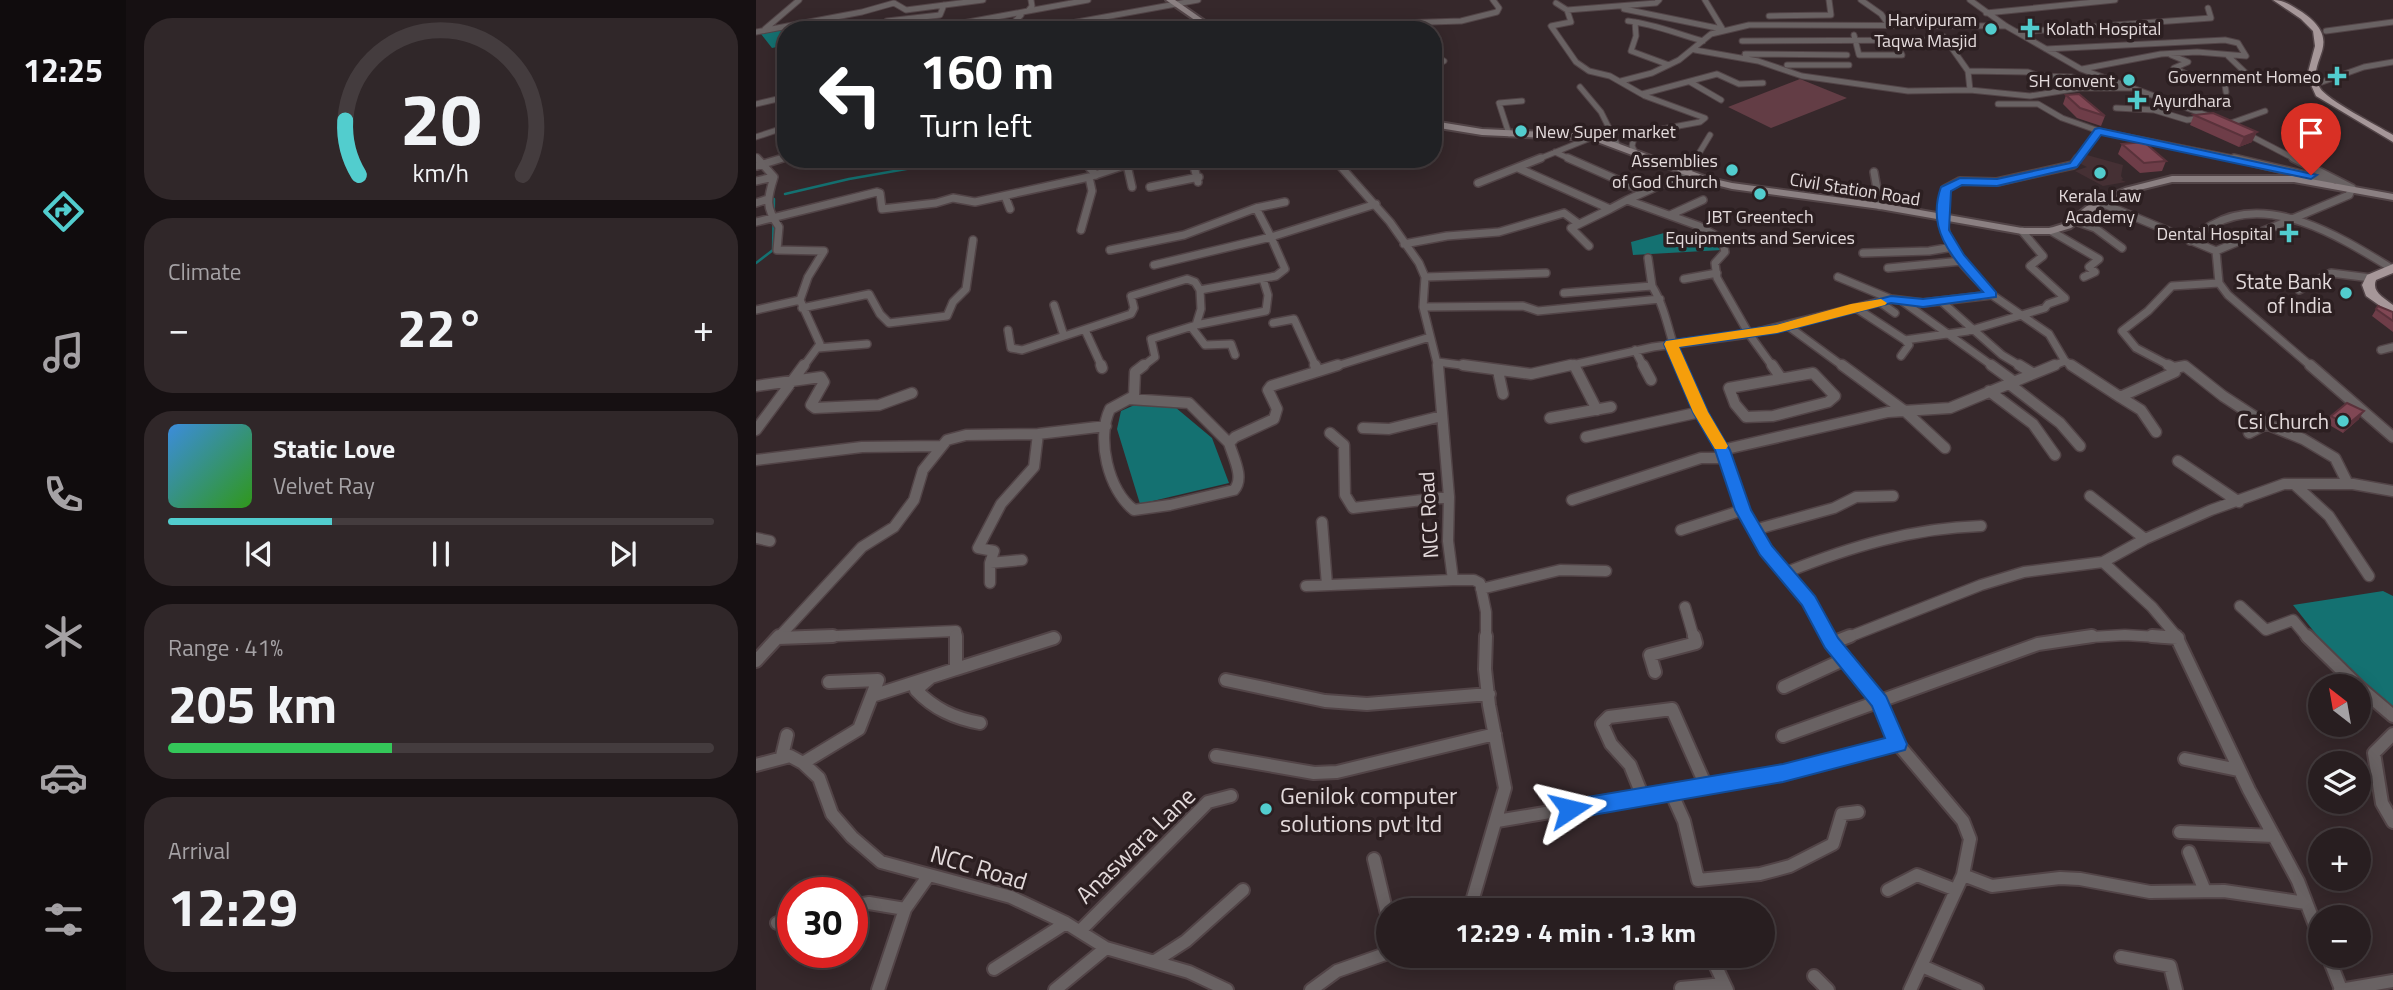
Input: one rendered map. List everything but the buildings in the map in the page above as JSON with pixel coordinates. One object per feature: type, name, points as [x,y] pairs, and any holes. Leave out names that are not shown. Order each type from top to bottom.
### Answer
[{"type":"main road","points":[[2277,0],[2321,31]]},
{"type":"main road","points":[[2283,0],[2321,31],[2329,47],[2318,63],[2317,82],[2393,139]]},
{"type":"main road","points":[[1172,1],[1202,21]]},
{"type":"main road","name":"Civil Station Road","points":[[1442,125],[1509,134],[1593,137],[1687,173],[1746,188],[1880,206],[2022,231],[2051,231],[2075,221],[2099,202],[2156,181],[2194,177],[2294,179],[2393,197]]},
{"type":"main road","points":[[2375,125],[2393,133]]},
{"type":"main road","points":[[2375,125],[2370,128],[2393,148]]},
{"type":"main road","points":[[2392,270],[2371,278],[2368,285],[2370,293],[2393,311]]},
{"type":"main road","points":[[2392,270],[2380,285],[2382,293],[2393,303]]},
{"type":"street","points":[[759,32],[799,0]]},
{"type":"street","points":[[814,21],[892,3],[906,10],[983,0]]},
{"type":"street","points":[[1017,21],[1032,6],[1031,0]]},
{"type":"street","points":[[973,21],[1088,0]]},
{"type":"street","points":[[1076,21],[1172,1],[1198,0]]},
{"type":"street","points":[[1442,22],[1461,21],[1497,12],[1499,8],[1493,0]]},
{"type":"street","points":[[1567,10],[1656,3],[1659,0]]},
{"type":"street","points":[[1705,0],[1723,29]]},
{"type":"street","points":[[1769,16],[1827,16],[1832,13],[1829,0]]},
{"type":"street","points":[[1861,0],[1881,14],[1889,25]]},
{"type":"street","points":[[1970,0],[2006,26],[2081,69],[2228,124],[2352,188]]},
{"type":"street","points":[[2033,8],[2053,0]]},
{"type":"street","points":[[1986,13],[2115,0]]},
{"type":"street","points":[[1556,3],[1567,10],[1572,22],[1551,26],[1576,62],[1589,71],[1621,81],[1642,94],[1705,118],[1700,122],[1635,134],[1632,146],[1636,152]]},
{"type":"street","points":[[887,21],[940,15],[944,5]]},
{"type":"street","points":[[1622,5],[1723,29],[1749,25],[2006,26]]},
{"type":"street","points":[[2017,32],[2208,19],[2212,18],[2208,8]]},
{"type":"street","points":[[1669,65],[1631,51],[1636,36],[1632,22],[1663,27],[1668,32],[1703,41]]},
{"type":"street","points":[[2321,31],[2393,22]]},
{"type":"street","points":[[1849,25],[1859,55],[1902,55],[1894,40]]},
{"type":"street","points":[[1935,26],[1968,71],[1970,90]]},
{"type":"street","points":[[759,32],[777,28]]},
{"type":"street","points":[[1621,81],[1669,65],[1723,29]]},
{"type":"street","points":[[1742,41],[1947,40]]},
{"type":"street","points":[[2046,48],[2225,40],[2238,43],[2246,56],[2197,52],[2168,54],[2081,69]]},
{"type":"street","points":[[1844,41],[1854,83]]},
{"type":"street","points":[[1695,50],[1776,66],[1802,76],[1908,91],[1970,90],[2030,96],[2080,88],[2130,88]]},
{"type":"street","points":[[1731,58],[1742,54],[1847,55]]},
{"type":"street","points":[[2168,54],[2188,62],[2174,68],[2194,78]]},
{"type":"street","points":[[2226,92],[2224,78],[2249,77],[2228,56]]},
{"type":"street","points":[[2317,82],[2364,67],[2393,62]]},
{"type":"street","points":[[1787,65],[1849,65]]},
{"type":"street","points":[[1968,71],[2003,70],[2028,72],[2039,76],[2072,77],[2101,88]]},
{"type":"street","points":[[1642,94],[1717,74],[1731,84],[1750,86],[1763,83]]},
{"type":"street","points":[[1690,82],[1721,100]]},
{"type":"street","points":[[1580,87],[1601,112],[1618,146]]},
{"type":"street","points":[[756,97],[759,104],[777,99]]},
{"type":"street","points":[[1509,134],[1499,103],[1522,101]]},
{"type":"street","points":[[1998,104],[2038,104],[2062,118],[2099,131],[2266,164],[2352,188]]},
{"type":"street","points":[[2116,108],[2154,110],[2187,120],[2212,117]]},
{"type":"street","points":[[2228,124],[2265,111]]},
{"type":"street","points":[[756,137],[777,130]]},
{"type":"street","points":[[2099,131],[2073,165],[1997,183],[1967,180],[1951,185],[1945,189],[1942,219],[1944,230],[1962,261],[1992,295],[2049,334],[2065,360],[2141,410],[2157,432]]},
{"type":"street","points":[[1589,246],[1570,230],[1643,191],[1687,173],[1710,135]]},
{"type":"street","points":[[1478,183],[1593,137]]},
{"type":"street","points":[[1555,152],[1643,191]]},
{"type":"street","points":[[756,157],[759,165],[774,177]]},
{"type":"street","points":[[759,165],[777,159]]},
{"type":"street","points":[[1081,230],[1092,191],[1092,176],[1088,168]]},
{"type":"street","points":[[756,222],[877,192],[884,209],[936,203],[950,198],[975,202],[1047,187],[1117,168]]},
{"type":"street","points":[[1128,168],[1132,187]]},
{"type":"street","points":[[1150,187],[1198,180],[1195,168]]},
{"type":"street","points":[[1342,168],[1376,204],[1419,262],[1425,277],[1546,273]]},
{"type":"street","points":[[1518,168],[1610,209]]},
{"type":"street","points":[[1874,172],[1880,206]]},
{"type":"street","points":[[756,181],[774,177]]},
{"type":"street","points":[[756,430],[818,348],[819,338],[801,304],[808,277],[824,251],[777,250],[779,227],[772,219],[768,199],[774,177]]},
{"type":"street","points":[[1043,177],[1047,187]]},
{"type":"street","points":[[2216,251],[2246,234],[2288,218],[2308,214],[2349,195],[2352,188]]},
{"type":"street","points":[[1005,196],[1010,209]]},
{"type":"street","points":[[756,203],[768,199]]},
{"type":"street","points":[[1627,200],[1699,226],[1723,239],[1725,252],[1715,263],[1717,273],[1749,334],[1781,378]]},
{"type":"street","points":[[1670,215],[1703,200]]},
{"type":"street","points":[[1110,250],[1184,236],[1256,208],[1285,202]]},
{"type":"street","points":[[2099,202],[2216,251]]},
{"type":"street","points":[[1154,265],[1271,237],[1376,204]]},
{"type":"street","points":[[1200,290],[1282,274],[1285,269],[1256,208]]},
{"type":"street","points":[[1404,244],[1447,236],[1499,232],[1564,213],[1579,224]]},
{"type":"street","points":[[2190,241],[2207,227],[2243,215],[2263,213],[2288,218],[2342,239],[2392,270]]},
{"type":"street","points":[[2075,221],[2095,228],[2122,248]]},
{"type":"street","points":[[1905,340],[1975,329],[2045,308],[2048,304],[2066,297],[2031,266],[2043,257],[2022,231]]},
{"type":"street","points":[[2051,231],[2099,259],[2089,267],[2095,272],[2084,277]]},
{"type":"street","points":[[756,310],[869,294],[880,314],[889,323],[947,316],[953,302],[966,289],[973,240]]},
{"type":"street","points":[[1863,253],[1929,251],[1953,247]]},
{"type":"street","points":[[2216,251],[2219,283],[2228,295],[2393,437]]},
{"type":"street","points":[[1648,258],[1652,286],[1660,299],[1671,344],[1700,412],[1724,454],[1743,510],[1754,530],[1766,551],[1809,600],[1832,643],[1879,702],[1898,744],[1929,785],[1963,821],[1970,839],[1963,875],[1910,990]]},
{"type":"street","points":[[1888,268],[1962,261]]},
{"type":"street","points":[[1684,279],[1717,273]]},
{"type":"street","points":[[2299,290],[2331,274],[2371,278]]},
{"type":"street","name":"NCC Road","points":[[1425,277],[1423,307],[1438,362],[1449,497],[1448,541],[1453,580],[1474,580],[1480,583],[1482,589]]},
{"type":"street","points":[[1838,277],[1895,299],[1947,334],[2060,423],[2080,446]]},
{"type":"street","points":[[1008,330],[1013,351],[1131,314],[1134,309],[1131,296],[1188,279],[1195,282],[1200,290],[1201,309],[1194,326]]},
{"type":"street","points":[[1129,400],[1189,403],[1228,443],[1239,477],[1238,486],[1234,490],[1170,505],[1134,510],[1123,502],[1111,477],[1106,426],[1109,409],[1134,396],[1135,372],[1155,357],[1151,339],[1194,326],[1266,311],[1268,295],[1263,279]]},
{"type":"street","points":[[2219,283],[2172,286],[2148,311],[2122,331],[2123,336],[2136,347],[2174,368],[2185,366],[2223,396],[2266,424],[2303,439],[2335,458],[2345,484]]},
{"type":"street","points":[[1564,293],[1652,286]]},
{"type":"street","points":[[1438,362],[1531,374],[1635,350],[1788,326],[1895,299],[1923,303],[1992,295]]},
{"type":"street","points":[[1423,307],[1522,306],[1538,311],[1660,299]]},
{"type":"street","points":[[1941,301],[2002,355],[2032,373]]},
{"type":"street","points":[[1881,303],[1895,313]]},
{"type":"street","points":[[1054,305],[1064,336]]},
{"type":"street","points":[[1855,307],[1905,340],[1909,345],[1901,356]]},
{"type":"street","points":[[1273,323],[1294,319],[1318,371]]},
{"type":"street","points":[[1194,326],[1205,345],[1231,344],[1235,355]]},
{"type":"street","points":[[1788,326],[1906,411],[1945,448]]},
{"type":"street","points":[[1085,330],[1102,368]]},
{"type":"street","points":[[1228,443],[1273,419],[1277,409],[1269,387],[1430,337]]},
{"type":"street","points":[[818,348],[867,344]]},
{"type":"street","points":[[2381,350],[2393,347]]},
{"type":"street","points":[[1635,350],[1651,380]]},
{"type":"street","points":[[1572,500],[1701,458],[1888,412],[1950,408],[2065,360]]},
{"type":"street","points":[[1574,365],[1597,410]]},
{"type":"street","points":[[2120,397],[2175,372],[2174,368]]},
{"type":"street","points":[[1498,371],[1503,394]]},
{"type":"street","points":[[1814,373],[1835,396],[1828,402],[1748,418],[1729,392],[1733,385],[1781,378],[1814,373]]},
{"type":"street","points":[[756,386],[793,380],[824,379],[811,404],[815,408],[879,405],[912,393]]},
{"type":"street","points":[[1989,391],[2033,424],[2055,454]]},
{"type":"street","points":[[1550,418],[1611,407]]},
{"type":"street","points":[[1586,437],[1700,412]]},
{"type":"street","points":[[1363,428],[1389,429],[1442,416]]},
{"type":"street","points":[[2249,433],[2266,424]]},
{"type":"street","points":[[756,661],[862,547],[894,527],[914,500],[923,470],[940,446],[959,435],[1038,434],[1106,426]]},
{"type":"street","points":[[1331,433],[1344,445],[1345,495],[1353,508],[1449,497]]},
{"type":"street","points":[[990,583],[990,563],[994,551],[978,548],[982,535],[1019,478],[1034,467],[1038,434]]},
{"type":"street","points":[[756,460],[862,447],[940,446]]},
{"type":"street","points":[[2178,461],[2239,502]]},
{"type":"street","points":[[2294,484],[2329,516],[2369,576]]},
{"type":"street","points":[[1832,643],[1981,585],[2024,572],[2103,562],[2145,539],[2211,510],[2239,502],[2271,488],[2294,484],[2345,484],[2393,491]]},
{"type":"street","points":[[1754,530],[1834,508],[1857,497],[1893,496]]},
{"type":"street","points":[[2090,496],[2145,539]]},
{"type":"street","points":[[1681,530],[1743,510]]},
{"type":"street","points":[[1322,522],[1327,585]]},
{"type":"street","points":[[1787,572],[1822,557],[1891,535],[1925,528],[1981,526]]},
{"type":"street","points":[[756,538],[770,541]]},
{"type":"street","points":[[990,563],[1022,560]]},
{"type":"street","points":[[2103,562],[2148,601],[2167,621],[2178,638],[2238,769],[2298,881],[2308,908]]},
{"type":"street","points":[[1473,898],[1505,788],[1485,669],[1486,612],[1482,589],[1523,577],[1588,567],[1606,571]]},
{"type":"street","points":[[1306,586],[1453,580]]},
{"type":"street","points":[[2240,606],[2266,631],[2293,620],[2319,650],[2346,674]]},
{"type":"street","points":[[1656,672],[1650,655],[1696,643],[1685,607]]},
{"type":"street","points":[[778,638],[956,631],[956,669]]},
{"type":"street","points":[[1783,736],[2006,654],[2059,639],[2133,633],[2178,638]]},
{"type":"street","points":[[872,696],[1054,638]]},
{"type":"street","points":[[1784,687],[1845,659]]},
{"type":"street","points":[[931,677],[916,690],[927,703],[953,718],[980,723]]},
{"type":"street","points":[[756,765],[782,756],[793,756],[803,762],[859,729],[878,680],[829,682]]},
{"type":"street","points":[[1226,680],[1325,701],[1367,704],[1489,694]]},
{"type":"street","points":[[2371,697],[2393,716]]},
{"type":"street","points":[[1643,797],[1630,765],[1611,744],[1602,724],[1609,717],[1672,709],[1706,786]]},
{"type":"street","points":[[1216,756],[1314,773],[1337,772],[1495,734]]},
{"type":"street","points":[[2393,734],[2374,753],[2382,803],[2393,822]]},
{"type":"street","points":[[782,756],[788,735]]},
{"type":"street","points":[[1497,821],[1783,773],[1898,744]]},
{"type":"street","points":[[2185,759],[2238,769]]},
{"type":"street","name":"NCC Road","points":[[803,762],[819,778],[832,814],[852,837],[881,862],[1011,897],[1066,923],[1106,948],[1189,972],[1227,990]]},
{"type":"street","points":[[1671,792],[1684,821],[1698,880],[1760,874],[1790,866],[1833,844],[1842,814],[1858,812]]},
{"type":"street","name":"Anaswara Lane","points":[[1080,931],[1208,802],[1228,796]]},
{"type":"street","points":[[2180,832],[2274,836]]},
{"type":"street","points":[[2189,852],[2205,891]]},
{"type":"street","points":[[1374,859],[1383,898]]},
{"type":"street","points":[[878,990],[905,909],[929,874]]},
{"type":"street","points":[[1888,890],[1917,875],[1956,890]]},
{"type":"street","points":[[1963,875],[1992,886],[2080,878],[2150,892],[2224,891],[2306,903]]},
{"type":"street","points":[[1155,961],[1186,941],[1243,890]]},
{"type":"street","points":[[868,903],[905,909]]},
{"type":"street","points":[[994,969],[1066,923]]},
{"type":"street","points":[[1055,990],[1106,948]]},
{"type":"street","points":[[1311,990],[1321,980],[1353,964],[1376,957]]},
{"type":"street","points":[[2122,957],[2170,966],[2176,990]]},
{"type":"street","points":[[1922,966],[1977,990]]},
{"type":"street","points":[[1681,988],[1725,987],[1717,968]]},
{"type":"street","points":[[2333,968],[2341,989],[2393,981]]},
{"type":"street","points":[[1814,976],[1828,990]]},
{"type":"shaded area","points":[[1800,79],[1847,98],[1771,128],[1728,107]]},
{"type":"shaded area","name":"Kerala Law Academy","points":[[2087,155],[2123,165],[2121,180],[2126,182],[2103,186],[2075,171],[2087,167],[2079,163]]},
{"type":"water","points":[[777,31],[777,47],[772,48],[761,34]]},
{"type":"water","points":[[1664,233],[1701,238],[1722,250],[1633,255],[1631,242]]},
{"type":"water","points":[[1169,402],[1212,438],[1229,483],[1140,504],[1117,429],[1121,411],[1139,403]]},
{"type":"water","points":[[2383,591],[2393,596],[2393,709],[2371,690],[2371,674],[2352,674],[2338,662],[2293,605]]},
{"type":"waterway","points":[[785,194],[912,168]]},
{"type":"waterway","points":[[756,263],[773,250],[774,199]]},
{"type":"slow traffic","points":[[1720,446],[1700,412],[1671,344],[1777,329],[1855,307],[1881,303]]},
{"type":"place","name":"Kolath Hospital","points":[[2030,28]]},
{"type":"place","name":"Harvipuram Taqwa Masjid","points":[[1991,29]]},
{"type":"place","name":"Government Homeo","points":[[2337,76]]},
{"type":"place","name":"SH convent","points":[[2129,80]]},
{"type":"place","name":"Ayurdhara","points":[[2137,100]]},
{"type":"place","name":"New Super market","points":[[1521,131]]},
{"type":"place","name":"Assemblies of God Church","points":[[1732,170]]},
{"type":"place","name":"Kerala Law Academy","points":[[2100,173]]},
{"type":"place","name":"JBT Greentech Equipments and Services","points":[[1760,194]]},
{"type":"place","name":"Dental Hospital","points":[[2289,233]]},
{"type":"place","name":"State Bank of India","points":[[2346,293]]},
{"type":"place","name":"Csi Church","points":[[2343,421]]},
{"type":"place","name":"Genilok computer solutions pvt ltd","points":[[1266,809]]},
{"type":"route","points":[[1570,809],[1783,773],[1898,744],[1879,702],[1832,643],[1809,600],[1766,551],[1743,510],[1723,450],[1700,412],[1671,344],[1777,329],[1891,299],[1923,303],[1992,295],[1959,257],[1944,230],[1942,219],[1945,189],[1960,181],[1997,183],[2073,165],[2099,131],[2311,175]]}]
